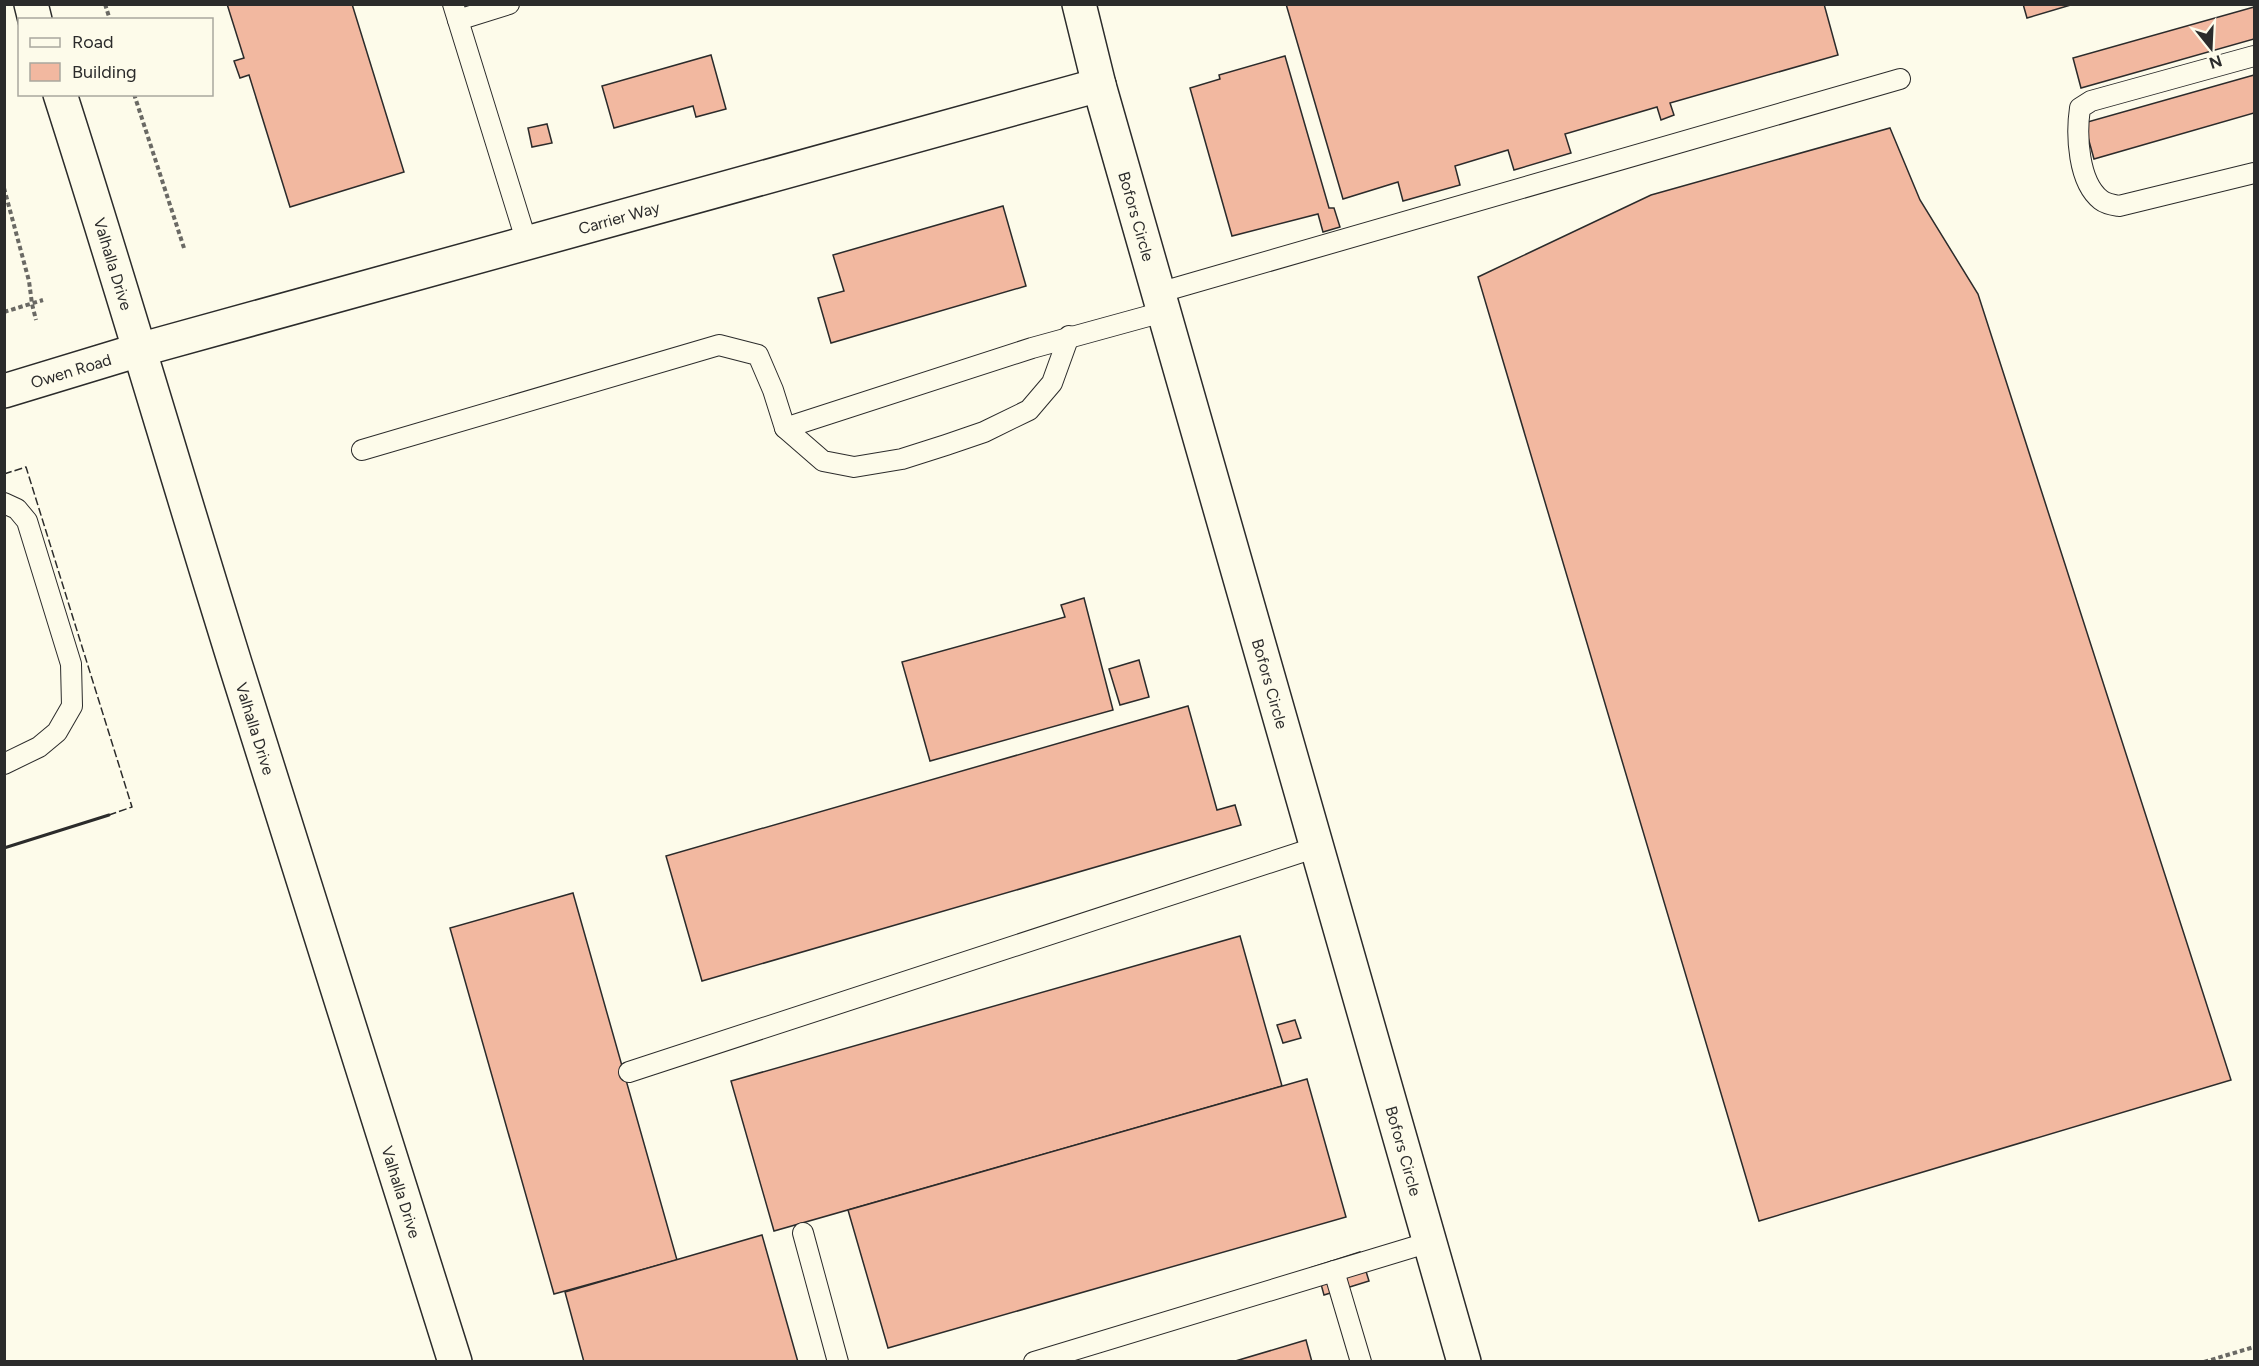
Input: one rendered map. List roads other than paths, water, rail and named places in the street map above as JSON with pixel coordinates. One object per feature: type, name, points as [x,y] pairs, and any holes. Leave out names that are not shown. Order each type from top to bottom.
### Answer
[{"type":"street","name":"Bofors Circle","points":[[1079,4],[1099,85],[1464,1362]]},
{"type":"street","name":"Carrier Way","points":[[139,350],[1099,85]]},
{"type":"street","name":"Valhalla Drive","points":[[61,96],[115,263],[139,350],[237,671],[454,1362]]},
{"type":"street","name":"Owen Road","points":[[4,391],[139,350]]},
{"type":"lane","points":[[509,4],[455,12],[527,243]]},
{"type":"lane","points":[[2254,56],[2091,100],[2080,108],[2079,116],[2079,138],[2086,179],[2093,193],[2104,202],[2119,206],[2130,204],[2254,173]]},
{"type":"lane","points":[[785,428],[1069,336],[1161,302],[1900,79]]},
{"type":"lane","points":[[362,450],[719,345],[758,355],[773,390],[785,428],[823,461],[854,467],[902,459],[984,432],[1029,410],[1052,383],[1069,336]]},
{"type":"lane","points":[[4,503],[16,509],[27,521],[71,664],[72,706],[57,732],[39,747],[4,764]]},
{"type":"lane","points":[[629,1072],[1317,847]]},
{"type":"lane","points":[[803,1233],[838,1362]]},
{"type":"lane","points":[[1034,1362],[1430,1242]]},
{"type":"lane","points":[[1334,1271],[1361,1362]]}]
